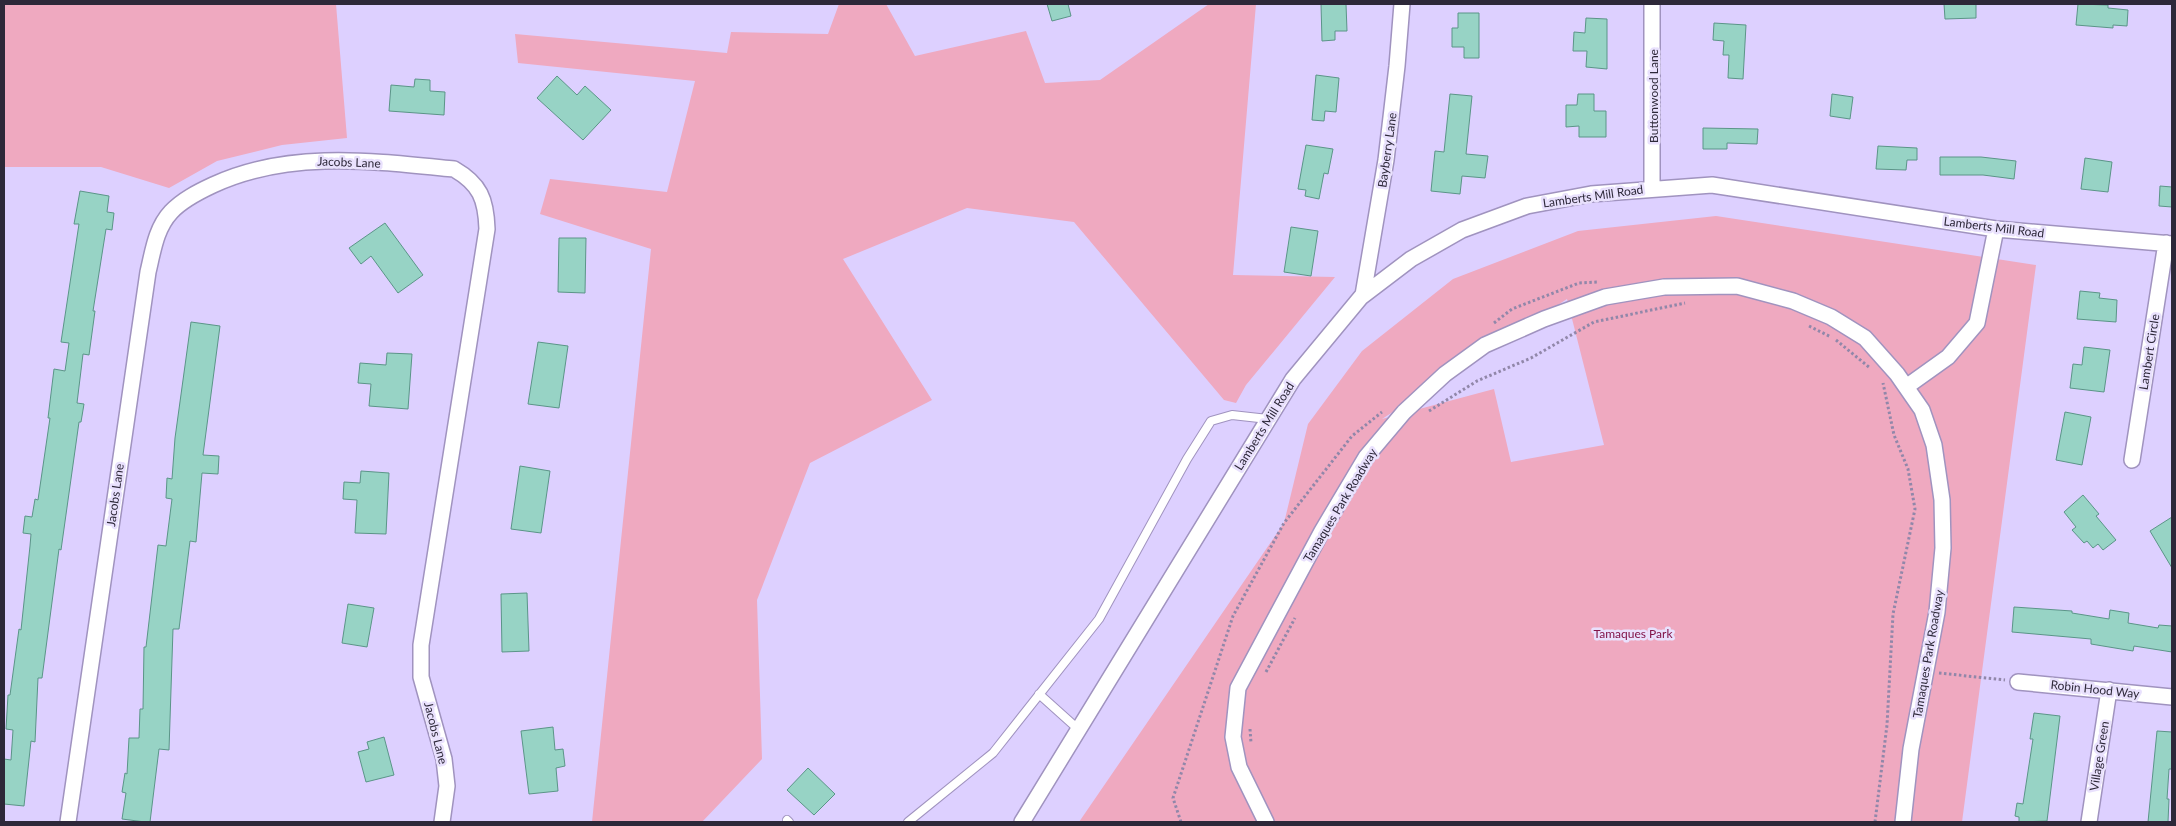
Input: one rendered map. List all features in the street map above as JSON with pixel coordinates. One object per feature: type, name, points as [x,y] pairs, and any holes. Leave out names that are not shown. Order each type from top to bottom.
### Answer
[{"type":"street","name":"Bayberry Lane","points":[[1363,295],[1386,160],[1402,4]]},
{"type":"street","name":"Buttonwood Lane","points":[[1652,4],[1652,188]]},
{"type":"street","name":"Jacobs Lane","points":[[68,822],[148,272],[158,232],[172,212],[197,192],[226,179],[271,166],[321,160],[454,169],[468,177],[478,189],[486,209],[487,229],[421,645],[420,677],[444,759],[447,786],[442,822]]},
{"type":"street","name":"Lamberts Mill Road","points":[[1022,822],[1293,379],[1363,295],[1411,259],[1462,230],[1526,206],[1591,194],[1712,185],[1996,229],[2169,244]]},
{"type":"street","points":[[1906,387],[1948,357],[1977,323],[1996,229]]},
{"type":"street","name":"Lambert Circle","points":[[2132,460],[2169,244]]},
{"type":"street","name":"Tamaques Park Roadway","points":[[1266,822],[1239,767],[1233,738],[1238,688],[1322,530],[1366,457],[1418,399],[1445,374],[1484,345],[1544,319],[1605,297],[1664,287],[1737,286],[1793,301],[1838,321],[1865,338],[1906,387],[1922,410],[1934,445],[1942,500],[1942,557],[1938,612],[1911,749],[1903,822]]},
{"type":"street","name":"Robin Hood Way","points":[[2018,682],[2172,697]]},
{"type":"street","name":"Village Green","points":[[2089,822],[2109,690]]},
{"type":"lane","points":[[908,822],[993,753],[1099,619],[1187,459],[1211,421],[1232,415],[1268,419]]},
{"type":"lane","points":[[1039,694],[1078,730]]},
{"type":"path","points":[[1489,327],[1512,309],[1579,283],[1599,282]]},
{"type":"path","points":[[1424,414],[1477,381],[1531,358],[1594,322],[1694,302]]},
{"type":"path","points":[[1802,322],[1834,338],[1876,373]]},
{"type":"path","points":[[1875,822],[1887,725],[1893,614],[1915,509],[1908,469],[1894,436],[1883,379]]},
{"type":"path","points":[[1181,822],[1173,798],[1233,616],[1284,523],[1352,436],[1390,406]]},
{"type":"path","points":[[1262,680],[1296,615]]},
{"type":"path","points":[[1927,672],[2018,682]]},
{"type":"path","points":[[1250,722],[1251,750]]},
{"type":"green space","points":[[4,4],[336,4],[347,138],[282,145],[217,161],[169,188],[101,167],[4,167]]},
{"type":"green space","points":[[839,4],[886,4],[915,56],[1026,31],[1045,83],[1100,80],[1209,4],[1256,4],[1233,275],[1335,277],[1246,385],[1236,403],[1224,400],[1074,222],[967,208],[843,259],[932,400],[810,463],[757,600],[762,759],[702,822],[592,822],[651,249],[540,214],[550,179],[667,192],[695,81],[518,63],[515,34],[727,53],[731,32],[828,34]]},
{"type":"green space","name":"Tamaques Park","points":[[1716,216],[2036,265],[1962,822],[1079,822],[1284,523],[1308,424],[1362,351],[1453,279],[1578,231]],"holes":[[[1567,299],[1604,445],[1511,462],[1494,389],[1382,419]]]},
{"type":"building","points":[[1047,4],[1068,4],[1071,16],[1052,21]]},
{"type":"building","points":[[1321,4],[1346,4],[1347,31],[1335,31],[1335,40],[1322,41]]},
{"type":"building","points":[[1944,4],[1976,4],[1976,18],[1945,19]]},
{"type":"building","points":[[2078,4],[2108,5],[2108,8],[2128,10],[2127,26],[2113,25],[2113,28],[2076,25]]},
{"type":"building","points":[[1458,13],[1479,13],[1479,58],[1464,58],[1464,47],[1452,47],[1452,28],[1458,28]]},
{"type":"building","points":[[1586,18],[1607,19],[1607,69],[1586,67],[1587,51],[1573,51],[1574,32],[1585,33]]},
{"type":"building","points":[[1714,23],[1746,25],[1743,79],[1728,78],[1729,55],[1723,55],[1724,41],[1713,40]]},
{"type":"building","points":[[1316,75],[1339,78],[1336,112],[1325,111],[1324,121],[1312,120]]},
{"type":"building","points":[[557,76],[577,95],[585,86],[611,110],[583,140],[537,98]]},
{"type":"building","points":[[415,79],[430,80],[430,91],[445,92],[444,115],[389,111],[391,85],[414,87]]},
{"type":"building","points":[[1450,94],[1472,96],[1466,154],[1488,156],[1485,178],[1462,176],[1460,194],[1431,191],[1435,151],[1444,152]]},
{"type":"building","points":[[1578,94],[1594,94],[1594,111],[1606,111],[1606,137],[1579,137],[1579,126],[1566,127],[1566,105],[1577,105]]},
{"type":"building","points":[[1832,94],[1853,97],[1850,119],[1830,116]]},
{"type":"building","points":[[1703,128],[1758,129],[1757,144],[1727,143],[1727,149],[1703,149]]},
{"type":"building","points":[[1306,145],[1333,149],[1328,174],[1324,173],[1319,199],[1305,196],[1306,190],[1298,189]]},
{"type":"building","points":[[1878,146],[1917,148],[1917,160],[1907,160],[1906,170],[1876,169]]},
{"type":"building","points":[[1940,157],[1981,157],[2016,161],[2014,179],[1983,175],[1940,175]]},
{"type":"building","points":[[2085,158],[2112,162],[2108,192],[2081,189]]},
{"type":"building","points":[[2160,186],[2172,187],[2172,207],[2159,206]]},
{"type":"building","points":[[80,191],[109,196],[107,212],[114,213],[112,230],[106,229],[93,311],[95,311],[89,355],[83,354],[77,403],[84,404],[81,422],[79,422],[61,550],[59,549],[42,678],[38,678],[35,742],[31,741],[24,806],[4,804],[4,759],[11,760],[13,730],[6,729],[8,695],[10,695],[19,629],[21,630],[31,534],[23,533],[25,516],[32,517],[35,499],[38,500],[50,418],[48,418],[54,369],[65,371],[69,343],[61,342],[79,224],[74,224]]},
{"type":"building","points":[[385,223],[423,275],[398,293],[371,256],[361,264],[349,248]]},
{"type":"building","points":[[1291,227],[1318,231],[1311,276],[1284,272]]},
{"type":"building","points":[[559,238],[586,238],[585,293],[558,292]]},
{"type":"building","points":[[2080,291],[2100,293],[2099,298],[2117,300],[2116,322],[2077,319]]},
{"type":"building","points":[[191,322],[220,326],[203,455],[219,456],[218,474],[202,473],[196,542],[190,541],[179,629],[173,629],[169,750],[159,749],[150,822],[145,822],[122,819],[126,793],[122,792],[125,773],[127,774],[129,738],[139,738],[140,709],[143,709],[144,647],[146,647],[158,545],[166,546],[172,499],[166,498],[167,478],[172,479],[175,438]]},
{"type":"building","points":[[538,342],[568,346],[559,408],[528,404]]},
{"type":"building","points":[[2084,347],[2110,350],[2104,392],[2070,388],[2073,364],[2082,365]]},
{"type":"building","points":[[387,353],[412,354],[408,409],[369,406],[371,384],[358,383],[360,363],[386,365]]},
{"type":"building","points":[[2065,412],[2091,417],[2082,465],[2056,460]]},
{"type":"building","points":[[520,466],[550,471],[541,533],[511,529]]},
{"type":"building","points":[[361,471],[389,473],[386,534],[355,533],[357,500],[343,499],[344,482],[360,483]]},
{"type":"building","points":[[2083,495],[2099,514],[2096,516],[2116,540],[2103,550],[2098,544],[2093,548],[2087,541],[2084,543],[2072,530],[2076,527],[2064,512]]},
{"type":"building","points":[[2172,517],[2172,568],[2150,531]]},
{"type":"building","points":[[527,593],[529,651],[502,652],[501,594]]},
{"type":"building","points":[[348,604],[374,608],[367,647],[342,643]]},
{"type":"building","points":[[2014,607],[2072,611],[2072,613],[2109,619],[2110,610],[2129,613],[2128,623],[2158,628],[2159,625],[2172,626],[2172,652],[2134,646],[2133,651],[2091,644],[2091,639],[2012,632]]},
{"type":"building","points":[[2034,713],[2060,716],[2047,821],[2019,822],[2019,817],[2015,816],[2017,803],[2023,804],[2033,739],[2030,739]]},
{"type":"building","points":[[553,727],[555,750],[563,749],[565,766],[556,768],[558,791],[529,794],[521,731]]},
{"type":"building","points":[[2157,731],[2172,732],[2172,769],[2169,769],[2167,799],[2169,799],[2168,822],[2148,822]]},
{"type":"building","points":[[384,737],[394,775],[366,782],[358,752],[369,749],[367,742]]},
{"type":"building","points":[[808,768],[835,794],[814,815],[787,790]]}]
